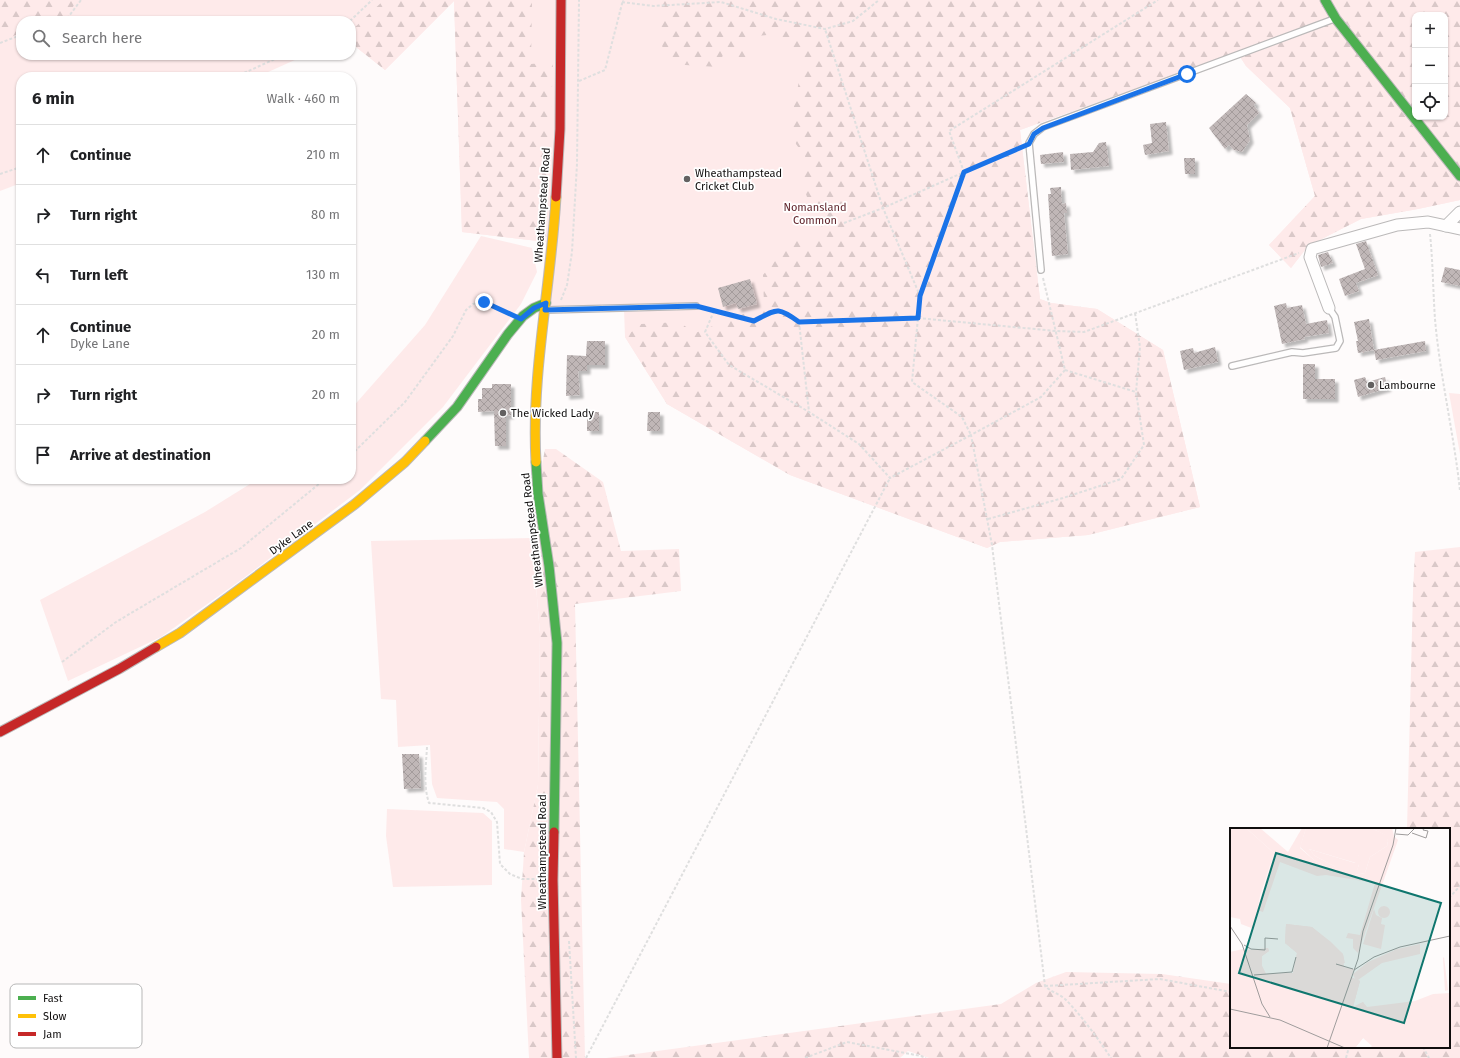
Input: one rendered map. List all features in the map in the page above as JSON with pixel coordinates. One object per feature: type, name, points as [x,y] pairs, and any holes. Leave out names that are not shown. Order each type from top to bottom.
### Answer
[{"type":"main road","name":"Wheathampstead Road","points":[[557,1058],[553,880],[557,643],[549,566],[538,494],[535,404],[538,361],[546,307],[555,215],[560,129],[561,0]]},
{"type":"main road","points":[[1325,0],[1336,19],[1460,176]]},
{"type":"main road","name":"Dyke Lane","points":[[0,732],[118,669],[180,633],[355,504],[405,462],[457,407],[508,334],[521,319],[534,308],[546,307]]},
{"type":"street","points":[[1446,226],[1460,212]]},
{"type":"street","points":[[1329,308],[1310,256],[1312,249],[1397,225],[1428,222],[1460,229]]},
{"type":"lane","points":[[1042,270],[1029,144],[1034,134],[1043,128],[1336,19]]},
{"type":"lane","points":[[546,307],[557,310],[696,306]]},
{"type":"lane","points":[[1232,366],[1292,352],[1303,353],[1336,348],[1340,341],[1335,317],[1329,308]]},
{"type":"path","points":[[69,16],[81,0]]},
{"type":"path","points":[[355,16],[372,0]]},
{"type":"path","points":[[557,310],[567,285],[572,252],[579,81],[579,0]]},
{"type":"path","points":[[579,81],[605,70],[622,1],[653,6],[720,2],[776,19],[825,29],[853,21],[879,0]]},
{"type":"path","points":[[1111,1058],[1102,1043],[1065,999],[1045,986],[992,545],[971,435],[962,417],[912,382],[920,296],[964,172],[949,131],[1158,0]]},
{"type":"path","points":[[825,29],[883,208],[920,296]]},
{"type":"path","points":[[0,43],[16,37]]},
{"type":"path","points":[[246,72],[273,60]]},
{"type":"path","points":[[844,223],[883,208],[1029,144]]},
{"type":"path","points":[[0,174],[16,169]]},
{"type":"path","points":[[1428,222],[1433,262],[1436,327],[1444,390],[1460,491]]},
{"type":"path","points":[[696,306],[754,321],[775,310],[784,311],[799,322],[918,318],[1056,331],[1084,332],[1312,249]]},
{"type":"path","points":[[1042,270],[1065,370]]},
{"type":"path","points":[[356,450],[405,402],[453,336],[466,310],[473,304],[484,302],[521,319]]},
{"type":"path","points":[[714,311],[704,332],[729,365],[809,412],[859,444],[890,478]]},
{"type":"path","points":[[988,519],[1063,498],[1120,479],[1144,444],[1136,392],[1140,347],[1135,313]]},
{"type":"path","points":[[799,322],[809,412]]},
{"type":"path","points":[[1065,370],[1136,392]]},
{"type":"path","points":[[586,1058],[890,478],[1041,396],[1065,370]]},
{"type":"path","points":[[62,662],[116,622],[241,548],[319,484]]},
{"type":"path","points":[[427,747],[425,785],[429,803],[482,808],[491,812],[498,822],[500,864],[510,874],[522,879],[553,880]]},
{"type":"path","points":[[1450,897],[1460,886]]},
{"type":"path","points":[[1045,986],[1160,979],[1230,992]]},
{"type":"path","points":[[805,1058],[847,1042],[926,1058]]},
{"type":"path","points":[[1346,1058],[1348,1048]]},
{"type":"path","points":[[1424,1048],[1429,1058]]},
{"type":"green space","name":"Nomansland Common","points":[[0,0],[1460,0],[1460,200],[1361,219],[1308,246],[1291,268],[1269,245],[1315,196],[1290,108],[1246,66],[1237,52],[1020,130],[1040,299],[1051,303],[1097,309],[1163,350],[1200,507],[1088,535],[1000,542],[987,548],[790,475],[667,404],[625,337],[624,309],[539,313],[546,242],[462,232],[454,1],[385,70],[356,47],[356,16],[16,16],[16,60],[295,60],[268,72],[16,72],[16,185],[0,191]]},
{"type":"green space","points":[[0,0],[78,0],[66,16],[16,16],[16,35],[0,41]]},
{"type":"green space","points":[[384,0],[532,0],[531,64],[553,62],[546,242],[462,232],[454,1],[385,70],[356,47],[356,26]]},
{"type":"green space","name":"Nomansland Common","points":[[661,0],[1318,0],[1386,92],[1460,186],[1460,200],[1361,219],[1308,246],[1291,268],[1269,245],[1315,196],[1290,108],[1246,66],[1237,52],[1020,130],[1040,299],[1051,303],[1097,309],[1163,350],[1200,507],[1088,535],[1000,542],[987,548],[790,475],[667,404],[625,337],[641,324],[679,322],[695,333],[764,306],[763,275],[795,237],[804,237],[813,252],[821,232],[822,223],[812,212],[800,176],[809,162],[796,144],[791,121],[803,61],[793,49],[767,35],[750,37],[746,59],[723,55],[718,67],[669,64],[664,56],[661,39]]},
{"type":"green space","points":[[1329,0],[1460,0],[1460,169],[1421,120],[1448,120],[1448,12],[1412,12],[1412,108]]},
{"type":"green space","points":[[481,236],[532,248],[537,272],[521,304],[443,407],[360,490],[241,580],[161,637],[68,681],[40,600],[205,512],[250,484],[356,484],[356,403],[425,325]]},
{"type":"green space","points":[[1449,393],[1460,394],[1460,454]]},
{"type":"green space","points":[[545,449],[556,449],[603,482],[621,551],[679,549],[681,591],[575,604],[585,1058],[529,1058],[521,900],[524,852],[538,785],[540,634],[532,538],[536,498]]},
{"type":"green space","points":[[532,538],[540,634],[538,785],[524,852],[504,849],[504,809],[497,802],[437,798],[432,784],[430,745],[398,747],[396,700],[381,699],[371,541]]},
{"type":"green space","points":[[1460,547],[1460,1058],[929,1058],[908,1051],[900,1058],[606,1058],[1001,1004],[1036,983],[1066,972],[1162,974],[1230,984],[1230,1048],[1450,1048],[1450,828],[1407,828],[1415,552]]},
{"type":"green space","points":[[387,809],[483,813],[492,821],[492,885],[393,887],[386,836]]},
{"type":"building","points":[[1246,94],[1256,103],[1254,105],[1259,113],[1247,125],[1250,140],[1242,152],[1234,150],[1229,145],[1225,149],[1209,128]]},
{"type":"building","points":[[1166,122],[1169,151],[1145,155],[1143,145],[1152,143],[1150,124]]},
{"type":"building","points":[[1106,142],[1109,166],[1071,170],[1070,154],[1093,152],[1099,143]]},
{"type":"building","points":[[1063,152],[1064,162],[1041,164],[1040,155]]},
{"type":"building","points":[[1184,158],[1195,158],[1195,174],[1185,174]]},
{"type":"building","points":[[1061,187],[1062,204],[1066,203],[1067,213],[1064,213],[1068,254],[1052,256],[1048,194],[1051,194],[1050,188]]},
{"type":"building","points":[[1366,241],[1378,275],[1356,283],[1359,291],[1345,296],[1339,279],[1365,269],[1356,244]]},
{"type":"building","points":[[1328,252],[1333,263],[1321,267],[1318,255]]},
{"type":"building","points":[[1445,267],[1460,270],[1460,286],[1441,282]]},
{"type":"building","points":[[750,279],[757,304],[738,309],[736,303],[723,307],[718,288]]},
{"type":"building","points":[[1286,303],[1287,308],[1302,305],[1306,324],[1327,320],[1329,333],[1304,337],[1305,339],[1282,344],[1274,306]]},
{"type":"building","points":[[1369,319],[1374,350],[1358,353],[1356,341],[1358,341],[1354,322]]},
{"type":"building","points":[[587,341],[605,341],[605,365],[587,365],[587,371],[578,371],[580,395],[566,396],[567,355],[586,356]]},
{"type":"building","points":[[1425,341],[1426,351],[1376,360],[1374,350]]},
{"type":"building","points":[[1215,347],[1218,362],[1184,370],[1180,351],[1193,348],[1194,353]]},
{"type":"building","points":[[1303,364],[1315,364],[1315,379],[1335,379],[1335,399],[1303,399]]},
{"type":"building","name":"Lambourne","points":[[1365,377],[1367,382],[1385,377],[1388,388],[1358,397],[1354,380]]},
{"type":"building","name":"The Wicked Lady","points":[[492,384],[511,384],[511,415],[506,416],[506,446],[495,446],[494,411],[478,412],[478,399],[482,399],[482,388],[492,388]]},
{"type":"building","points":[[587,412],[599,412],[599,431],[587,431]]},
{"type":"building","points":[[648,412],[660,412],[660,431],[647,431]]},
{"type":"building","points":[[402,754],[419,754],[421,788],[404,789]]},
{"type":"traffic: fast","points":[[1325,0],[1336,19],[1460,176]]},
{"type":"traffic: fast","points":[[425,441],[457,407],[508,334],[523,316],[534,308],[546,303]]},
{"type":"traffic: fast","points":[[536,462],[538,494],[549,566],[557,643],[554,832]]},
{"type":"traffic: slow","points":[[536,462],[536,396],[554,230],[556,197]]},
{"type":"traffic: slow","points":[[156,647],[180,633],[355,504],[405,462],[425,441]]},
{"type":"traffic: jam","points":[[556,197],[560,129],[561,0]]},
{"type":"traffic: jam","points":[[0,732],[119,669],[156,647]]},
{"type":"traffic: jam","points":[[554,832],[553,880],[557,1058]]},
{"type":"place","name":"Wheathampstead Cricket Club","points":[[687,179]]},
{"type":"place","name":"Lambourne","points":[[1371,385]]},
{"type":"place","name":"The Wicked Lady","points":[[503,413]]},
{"type":"route","points":[[484,302],[521,319],[534,308],[546,303],[545,310],[696,306],[754,321],[775,310],[784,311],[799,322],[918,318],[920,296],[964,172],[1029,144],[1034,134],[1043,128],[1187,74]]}]
